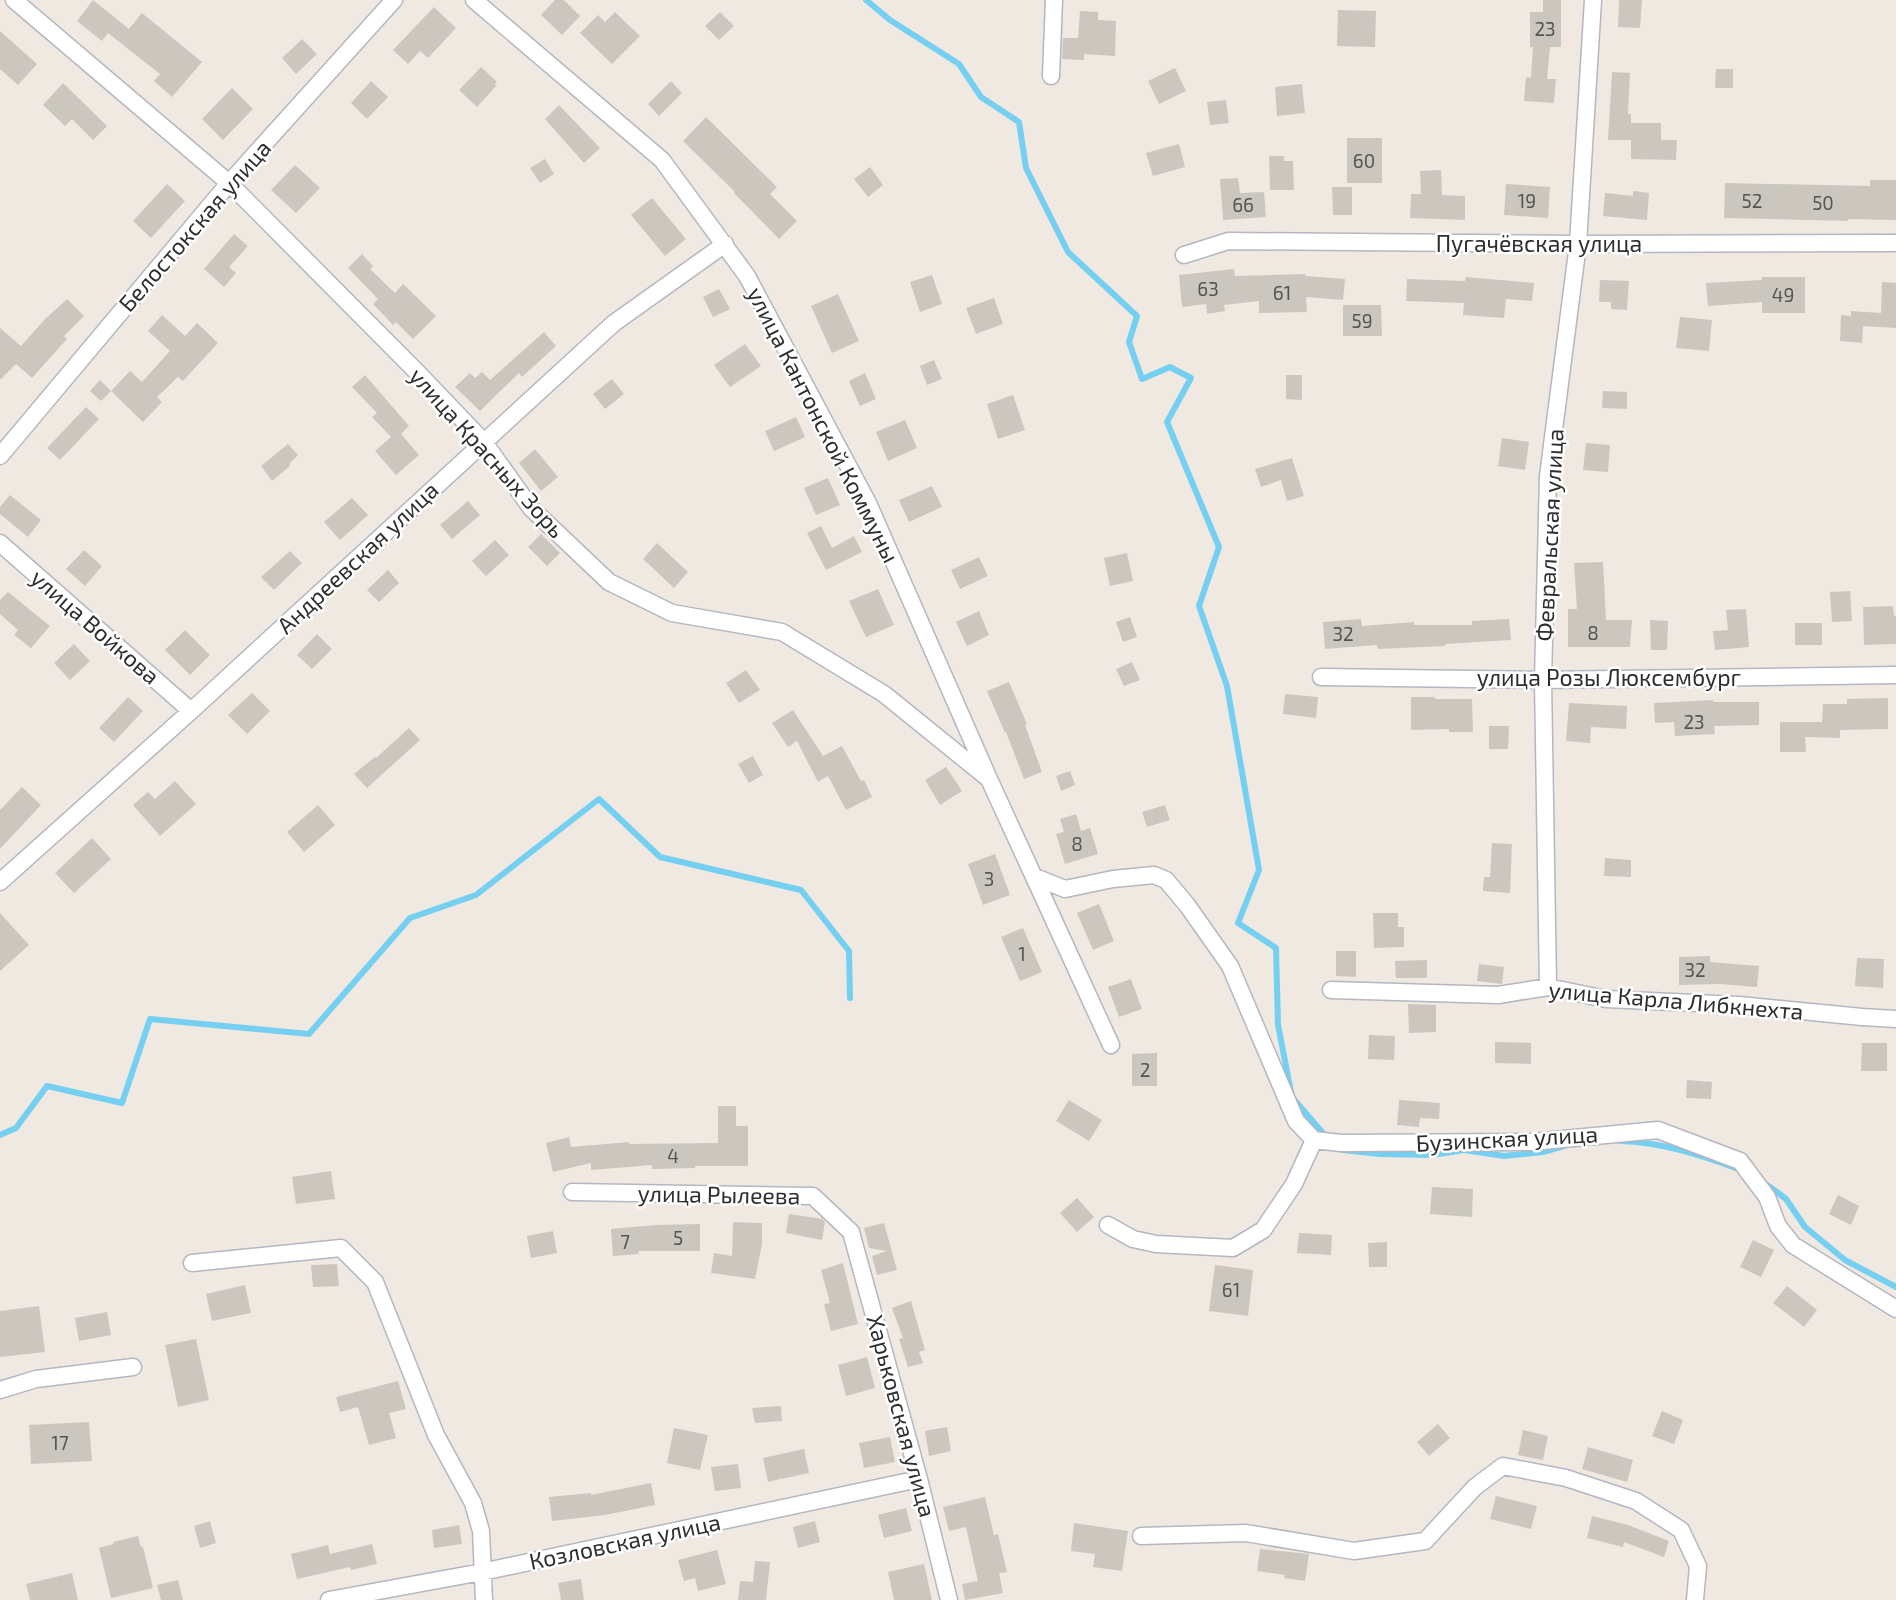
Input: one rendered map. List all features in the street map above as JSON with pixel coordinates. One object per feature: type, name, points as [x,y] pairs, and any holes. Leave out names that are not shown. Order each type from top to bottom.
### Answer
[{"type":"street","name":"улица Красных Зорь","points":[[14,0],[229,183],[484,442],[531,508],[609,582],[672,613],[782,632],[884,694],[989,779]]},
{"type":"street","name":"Белостокская улица","points":[[0,456],[229,183],[394,0]]},
{"type":"street","name":"улица Кантонской Коммуны","points":[[474,0],[662,160],[747,276],[868,503],[989,779],[1111,1045]]},
{"type":"street","points":[[1051,76],[1054,0]]},
{"type":"street","name":"Февральская улица","points":[[1548,987],[1544,680],[1548,476],[1578,244],[1593,0]]},
{"type":"street","name":"Пугачёвская улица","points":[[1184,255],[1228,241],[1896,243]]},
{"type":"street","name":"Андреевская улица","points":[[0,882],[191,711],[614,323],[725,244]]},
{"type":"street","name":"улица Войкова","points":[[0,543],[191,711]]},
{"type":"street","name":"улица Розы Люксембург","points":[[1321,677],[1544,680],[1896,675]]},
{"type":"street","points":[[1035,877],[1065,889],[1113,878],[1154,875],[1166,880],[1230,965],[1296,1121],[1314,1140],[1294,1184],[1263,1230],[1233,1248],[1156,1244],[1133,1239],[1108,1225]]},
{"type":"street","name":"улица Карла Либкнехта","points":[[1331,989],[1498,995],[1548,987],[1606,999],[1739,1006],[1896,1019]]},
{"type":"street","name":"Бузинская улица","points":[[1314,1140],[1341,1143],[1532,1142],[1658,1130],[1740,1161],[1767,1196],[1778,1226],[1793,1245],[1896,1309]]},
{"type":"street","name":"улица Рылеева","points":[[572,1192],[813,1196],[851,1233]]},
{"type":"street","name":"Харьковская улица","points":[[851,1233],[919,1479],[949,1600]]},
{"type":"street","points":[[192,1263],[341,1248],[375,1282],[436,1435],[473,1503],[481,1531],[484,1600]]},
{"type":"street","points":[[0,1390],[36,1379],[133,1367]]},
{"type":"street","points":[[1141,1536],[1246,1533],[1354,1551],[1424,1541],[1475,1487],[1503,1465],[1566,1478],[1636,1501],[1681,1530],[1698,1566],[1695,1600]]},
{"type":"street","name":"Козловская улица","points":[[330,1600],[482,1572],[919,1479]]},
{"type":"building","points":[[93,0],[129,29],[142,13],[202,62],[172,97],[154,81],[160,74],[108,33],[102,41],[77,21]]},
{"type":"building","points":[[555,0],[564,0],[580,16],[562,35],[541,15]]},
{"type":"building","points":[[1543,0],[1561,0],[1561,47],[1550,47],[1547,79],[1556,79],[1554,103],[1524,101],[1526,77],[1531,78],[1533,47],[1530,47],[1530,12],[1543,12]]},
{"type":"building","points":[[1619,0],[1642,0],[1640,28],[1618,27]]},
{"type":"building","points":[[434,7],[456,28],[428,58],[420,51],[408,64],[393,50]]},
{"type":"building","points":[[1338,10],[1376,11],[1375,47],[1337,46]]},
{"type":"building","points":[[1080,11],[1098,12],[1098,20],[1116,21],[1115,56],[1084,54],[1084,60],[1062,59],[1063,38],[1078,38]]},
{"type":"building","points":[[615,12],[640,36],[612,64],[580,33],[598,15],[605,22]]},
{"type":"building","points":[[720,12],[734,26],[719,40],[705,26]]},
{"type":"building","points":[[0,31],[37,64],[18,85],[0,69]]},
{"type":"building","points":[[302,39],[317,54],[296,74],[282,58]]},
{"type":"building","points":[[481,67],[497,82],[477,107],[459,90]]},
{"type":"building","points":[[1175,68],[1186,91],[1159,104],[1148,81]]},
{"type":"building","points":[[1716,69],[1733,69],[1733,88],[1715,88]]},
{"type":"building","points":[[1612,72],[1630,73],[1628,114],[1631,114],[1631,123],[1661,123],[1661,140],[1677,140],[1676,160],[1631,159],[1631,140],[1608,140]]},
{"type":"building","points":[[371,81],[388,97],[367,119],[351,103]]},
{"type":"building","points":[[671,81],[682,93],[659,116],[648,104]]},
{"type":"building","points":[[63,83],[107,126],[93,140],[72,119],[65,126],[43,105]]},
{"type":"building","points":[[1302,84],[1305,113],[1277,116],[1275,87]]},
{"type":"building","points":[[232,88],[253,109],[223,140],[202,119]]},
{"type":"building","points":[[1226,100],[1229,123],[1210,125],[1207,102]]},
{"type":"building","points":[[559,105],[600,148],[584,163],[545,119]]},
{"type":"building","points":[[706,117],[777,187],[770,194],[797,221],[779,239],[683,141]]},
{"type":"building","points":[[1347,138],[1382,138],[1382,183],[1347,183]]},
{"type":"building","points":[[1179,144],[1185,167],[1153,176],[1146,153]]},
{"type":"building","points":[[1269,156],[1284,156],[1284,161],[1293,161],[1294,190],[1270,190]]},
{"type":"building","points":[[545,159],[554,174],[540,183],[530,168]]},
{"type":"building","points":[[295,165],[320,188],[296,213],[271,190]]},
{"type":"building","points":[[870,167],[883,185],[868,197],[854,179]]},
{"type":"building","points":[[1441,170],[1442,195],[1465,196],[1465,220],[1410,218],[1411,194],[1421,194],[1420,171]]},
{"type":"building","points":[[1238,178],[1240,193],[1264,192],[1266,217],[1223,220],[1220,179]]},
{"type":"building","points":[[1870,180],[1896,180],[1896,220],[1724,218],[1725,183],[1870,186]]},
{"type":"building","points":[[167,184],[185,201],[151,238],[133,221]]},
{"type":"building","points":[[1506,184],[1550,187],[1548,218],[1504,215]]},
{"type":"building","points":[[1332,187],[1352,187],[1352,215],[1333,215]]},
{"type":"building","points":[[1633,191],[1649,193],[1647,220],[1603,216],[1605,193],[1633,196]]},
{"type":"building","points":[[652,198],[686,239],[665,256],[631,215]]},
{"type":"building","points":[[234,234],[248,246],[229,267],[236,273],[224,287],[204,269]]},
{"type":"building","points":[[362,254],[373,266],[370,269],[395,293],[403,284],[436,316],[413,339],[396,322],[393,325],[373,304],[378,299],[348,268]]},
{"type":"building","points":[[1234,269],[1235,276],[1305,274],[1345,279],[1343,300],[1306,297],[1307,312],[1259,313],[1259,301],[1224,305],[1225,311],[1207,314],[1206,304],[1182,307],[1179,275]]},
{"type":"building","points":[[932,275],[942,304],[920,312],[910,282]]},
{"type":"building","points":[[1466,277],[1534,283],[1532,301],[1506,299],[1504,318],[1463,315],[1464,303],[1406,301],[1407,279],[1465,281]]},
{"type":"building","points":[[1762,277],[1805,277],[1805,313],[1762,313],[1762,302],[1708,306],[1706,283],[1762,280]]},
{"type":"building","points":[[1600,280],[1629,281],[1627,310],[1611,309],[1611,302],[1599,302]]},
{"type":"building","points":[[1882,282],[1896,283],[1896,328],[1863,326],[1862,343],[1840,341],[1841,315],[1851,316],[1851,311],[1881,313]]},
{"type":"building","points":[[719,289],[730,309],[713,317],[703,297]]},
{"type":"building","points":[[838,294],[859,341],[832,353],[811,306]]},
{"type":"building","points":[[994,298],[1003,324],[976,334],[966,308]]},
{"type":"building","points":[[67,299],[84,316],[64,336],[67,339],[32,378],[16,364],[0,380],[0,328],[21,346]]},
{"type":"building","points":[[1343,305],[1381,305],[1382,336],[1343,336]]},
{"type":"building","points":[[162,315],[185,336],[197,323],[218,343],[183,381],[178,377],[157,397],[162,402],[143,422],[111,391],[130,371],[142,382],[170,351],[148,331]]},
{"type":"building","points":[[1680,317],[1712,320],[1709,351],[1676,348]]},
{"type":"building","points":[[544,332],[556,346],[522,377],[519,373],[480,411],[455,387],[470,373],[475,378],[482,372],[490,380]]},
{"type":"building","points":[[745,344],[761,366],[730,387],[714,365]]},
{"type":"building","points":[[934,360],[942,379],[927,385],[920,366]]},
{"type":"building","points":[[865,373],[876,399],[860,406],[849,381]]},
{"type":"building","points":[[365,375],[409,426],[401,434],[419,455],[396,475],[375,451],[391,437],[372,417],[377,413],[352,387]]},
{"type":"building","points":[[1286,375],[1302,375],[1302,400],[1286,399]]},
{"type":"building","points":[[612,379],[624,394],[605,409],[593,394]]},
{"type":"building","points":[[100,380],[111,391],[101,401],[90,391]]},
{"type":"building","points":[[1603,391],[1627,392],[1627,409],[1602,408]]},
{"type":"building","points":[[1013,395],[1025,430],[998,439],[987,404]]},
{"type":"building","points":[[86,407],[99,419],[60,460],[47,448]]},
{"type":"building","points":[[796,417],[805,437],[774,451],[765,431]]},
{"type":"building","points":[[905,420],[917,448],[888,461],[876,432]]},
{"type":"building","points":[[1502,438],[1529,442],[1525,470],[1498,466]]},
{"type":"building","points":[[1586,443],[1610,445],[1608,472],[1583,470]]},
{"type":"building","points":[[288,444],[298,455],[290,466],[272,481],[261,466]]},
{"type":"building","points":[[535,449],[558,477],[541,491],[519,463]]},
{"type":"building","points":[[1292,458],[1304,496],[1287,501],[1281,480],[1261,487],[1255,469]]},
{"type":"building","points":[[828,478],[840,505],[816,515],[804,488]]},
{"type":"building","points":[[932,486],[942,507],[909,522],[899,500]]},
{"type":"building","points":[[10,495],[41,520],[28,537],[0,514],[0,507]]},
{"type":"building","points":[[352,498],[368,515],[340,540],[324,522]]},
{"type":"building","points":[[468,501],[480,515],[452,539],[440,525]]},
{"type":"building","points":[[821,526],[832,548],[854,536],[862,552],[826,570],[807,533]]},
{"type":"building","points":[[541,534],[560,553],[547,566],[528,547]]},
{"type":"building","points":[[495,540],[509,555],[486,576],[472,561]]},
{"type":"building","points":[[657,543],[688,572],[674,588],[643,559]]},
{"type":"building","points":[[84,550],[102,566],[85,586],[66,569]]},
{"type":"building","points":[[290,551],[302,563],[274,590],[261,577]]},
{"type":"building","points":[[1127,553],[1133,581],[1110,586],[1104,558]]},
{"type":"building","points":[[979,557],[988,576],[960,589],[951,570]]},
{"type":"building","points":[[1603,562],[1606,620],[1632,620],[1630,647],[1568,647],[1568,609],[1577,609],[1574,563]]},
{"type":"building","points":[[388,570],[399,583],[379,602],[367,590]]},
{"type":"building","points":[[878,589],[894,625],[866,637],[849,601]]},
{"type":"building","points":[[1850,591],[1852,621],[1832,622],[1830,592]]},
{"type":"building","points":[[8,592],[50,626],[31,648],[14,635],[18,630],[0,614],[0,600]]},
{"type":"building","points":[[1893,606],[1896,616],[1896,644],[1864,645],[1863,607]]},
{"type":"building","points":[[1746,609],[1749,647],[1715,650],[1713,631],[1728,630],[1726,610]]},
{"type":"building","points":[[979,611],[989,635],[967,646],[956,622]]},
{"type":"building","points":[[1130,617],[1137,637],[1123,642],[1116,622]]},
{"type":"building","points":[[1361,619],[1362,626],[1414,622],[1414,625],[1472,625],[1472,621],[1509,619],[1511,640],[1445,646],[1378,649],[1377,645],[1325,649],[1323,622]]},
{"type":"building","points":[[1650,620],[1668,621],[1667,650],[1651,650]]},
{"type":"building","points":[[1795,623],[1822,623],[1822,645],[1795,645]]},
{"type":"building","points":[[185,630],[210,655],[190,675],[165,650]]},
{"type":"building","points":[[317,634],[332,649],[312,669],[297,655]]},
{"type":"building","points":[[74,644],[90,661],[70,680],[54,663]]},
{"type":"building","points":[[1132,662],[1140,680],[1124,686],[1116,669]]},
{"type":"building","points":[[746,670],[760,690],[739,703],[726,683]]},
{"type":"building","points":[[1009,682],[1027,724],[1025,725],[1042,772],[1024,779],[987,691]]},
{"type":"building","points":[[252,693],[270,711],[247,734],[228,715]]},
{"type":"building","points":[[1285,694],[1318,697],[1316,718],[1283,714]]},
{"type":"building","points":[[128,697],[143,711],[114,742],[99,728]]},
{"type":"building","points":[[1411,697],[1472,699],[1473,732],[1449,732],[1449,729],[1411,730]]},
{"type":"building","points":[[1888,698],[1888,729],[1840,730],[1840,738],[1805,737],[1806,752],[1780,752],[1780,722],[1822,722],[1823,704],[1847,704],[1847,699]]},
{"type":"building","points":[[1713,700],[1759,702],[1759,725],[1714,726],[1715,734],[1675,736],[1674,722],[1655,723],[1654,703]]},
{"type":"building","points":[[1569,703],[1627,706],[1626,729],[1591,727],[1590,743],[1566,741]]},
{"type":"building","points":[[793,710],[823,756],[842,746],[872,797],[846,810],[828,776],[818,782],[797,741],[788,747],[772,723]]},
{"type":"building","points":[[1489,726],[1509,726],[1508,749],[1489,749]]},
{"type":"building","points":[[409,728],[420,740],[367,788],[354,774]]},
{"type":"building","points":[[753,756],[763,775],[749,783],[738,764]]},
{"type":"building","points":[[946,767],[962,791],[940,805],[925,780]]},
{"type":"building","points":[[1070,771],[1075,785],[1061,791],[1056,776]]},
{"type":"building","points":[[175,781],[196,804],[160,836],[133,805],[148,792],[155,799]]},
{"type":"building","points":[[22,787],[41,805],[0,849],[0,810]]},
{"type":"building","points":[[318,805],[335,825],[304,852],[287,832]]},
{"type":"building","points":[[1165,805],[1170,820],[1147,827],[1142,812]]},
{"type":"building","points":[[1076,814],[1081,831],[1090,828],[1098,854],[1065,864],[1056,834],[1064,832],[1060,819]]},
{"type":"building","points":[[92,838],[111,859],[74,893],[55,873]]},
{"type":"building","points":[[1492,843],[1512,844],[1510,893],[1483,891],[1484,877],[1490,877]]},
{"type":"building","points":[[995,854],[1010,895],[983,905],[968,864]]},
{"type":"building","points":[[1605,858],[1631,860],[1631,877],[1604,876]]},
{"type":"building","points":[[1099,904],[1114,941],[1093,950],[1077,913]]},
{"type":"building","points":[[0,913],[29,945],[0,971]]},
{"type":"building","points":[[1373,913],[1398,913],[1398,927],[1404,927],[1404,947],[1374,948]]},
{"type":"building","points":[[1023,928],[1042,972],[1020,981],[1001,937]]},
{"type":"building","points":[[1336,951],[1356,951],[1356,977],[1336,976]]},
{"type":"building","points":[[1710,956],[1710,962],[1759,966],[1757,987],[1679,985],[1679,957]]},
{"type":"building","points":[[1857,958],[1884,959],[1883,988],[1855,986]]},
{"type":"building","points":[[1427,960],[1427,978],[1396,978],[1395,961]]},
{"type":"building","points":[[1479,964],[1504,967],[1502,984],[1477,981]]},
{"type":"building","points":[[1131,979],[1142,1009],[1119,1017],[1108,987]]},
{"type":"building","points":[[1408,1004],[1436,1005],[1436,1032],[1409,1033]]},
{"type":"building","points":[[1369,1035],[1395,1036],[1394,1060],[1368,1059]]},
{"type":"building","points":[[1495,1042],[1531,1043],[1531,1064],[1495,1063]]},
{"type":"building","points":[[1862,1043],[1887,1043],[1887,1071],[1861,1071]]},
{"type":"building","points":[[1157,1053],[1157,1086],[1132,1086],[1132,1054]]},
{"type":"building","points":[[1687,1080],[1712,1082],[1711,1099],[1686,1098]]},
{"type":"building","points":[[1069,1100],[1102,1120],[1089,1141],[1056,1121]]},
{"type":"building","points":[[1399,1100],[1440,1103],[1439,1119],[1420,1118],[1419,1127],[1397,1125]]},
{"type":"building","points":[[718,1106],[736,1106],[736,1126],[748,1126],[748,1166],[652,1169],[652,1165],[591,1170],[591,1163],[553,1172],[546,1143],[569,1137],[571,1147],[629,1142],[718,1143]]},
{"type":"building","points":[[331,1171],[335,1199],[296,1204],[292,1177]]},
{"type":"building","points":[[1432,1187],[1473,1189],[1472,1217],[1430,1214]]},
{"type":"building","points":[[1838,1195],[1859,1206],[1851,1225],[1829,1214]]},
{"type":"building","points":[[1077,1198],[1094,1217],[1077,1232],[1060,1213]]},
{"type":"building","points":[[789,1214],[822,1219],[825,1222],[822,1240],[786,1233]]},
{"type":"building","points":[[733,1222],[762,1223],[762,1244],[755,1279],[711,1273],[714,1253],[732,1256]]},
{"type":"building","points":[[884,1223],[897,1270],[877,1275],[872,1256],[887,1251],[869,1248],[864,1228]]},
{"type":"building","points":[[700,1224],[700,1251],[638,1251],[639,1254],[613,1256],[611,1229]]},
{"type":"building","points":[[553,1231],[557,1253],[531,1258],[527,1236]]},
{"type":"building","points":[[1299,1233],[1332,1235],[1331,1255],[1297,1253]]},
{"type":"building","points":[[1753,1240],[1774,1250],[1761,1277],[1740,1267]]},
{"type":"building","points":[[1387,1242],[1387,1267],[1369,1267],[1368,1243]]},
{"type":"building","points":[[843,1263],[858,1324],[831,1331],[824,1304],[830,1303],[821,1270]]},
{"type":"building","points":[[337,1264],[339,1286],[313,1287],[311,1265]]},
{"type":"building","points":[[1215,1265],[1253,1270],[1248,1316],[1209,1311]]},
{"type":"building","points":[[245,1285],[251,1313],[212,1321],[206,1294]]},
{"type":"building","points":[[1787,1286],[1817,1310],[1804,1327],[1773,1303]]},
{"type":"building","points":[[911,1301],[925,1350],[919,1352],[923,1363],[908,1367],[899,1339],[903,1338],[892,1308]]},
{"type":"building","points":[[39,1306],[45,1352],[0,1357],[0,1311]]},
{"type":"building","points":[[107,1312],[111,1335],[79,1341],[75,1318]]},
{"type":"building","points":[[196,1339],[209,1400],[178,1407],[165,1345]]},
{"type":"building","points":[[867,1357],[875,1388],[846,1396],[838,1365]]},
{"type":"building","points":[[398,1381],[406,1409],[389,1413],[396,1438],[369,1445],[358,1407],[340,1412],[336,1397]]},
{"type":"building","points":[[781,1406],[782,1421],[755,1423],[752,1408]]},
{"type":"building","points":[[1662,1411],[1683,1420],[1674,1444],[1652,1436]]},
{"type":"building","points":[[89,1422],[92,1461],[31,1464],[29,1425]]},
{"type":"building","points":[[1438,1424],[1450,1438],[1429,1456],[1417,1442]]},
{"type":"building","points":[[947,1427],[951,1451],[929,1456],[925,1431]]},
{"type":"building","points":[[674,1428],[708,1435],[700,1470],[667,1463]]},
{"type":"building","points":[[1523,1430],[1548,1436],[1543,1460],[1518,1455]]},
{"type":"building","points":[[890,1437],[895,1462],[864,1468],[859,1443]]},
{"type":"building","points":[[1588,1447],[1633,1460],[1627,1482],[1582,1469]]},
{"type":"building","points":[[804,1449],[809,1473],[781,1479],[780,1476],[780,1479],[768,1482],[763,1458]]},
{"type":"building","points":[[738,1464],[741,1488],[715,1491],[711,1467]]},
{"type":"building","points":[[651,1483],[655,1505],[605,1515],[552,1521],[549,1497],[591,1495]]},
{"type":"building","points":[[1496,1496],[1537,1506],[1531,1529],[1490,1519]]},
{"type":"building","points":[[985,1497],[1007,1572],[999,1573],[1003,1593],[965,1600],[962,1584],[978,1581],[966,1527],[949,1531],[943,1507]]},
{"type":"building","points":[[906,1508],[912,1531],[884,1538],[878,1515]]},
{"type":"building","points":[[1592,1516],[1628,1525],[1669,1541],[1664,1557],[1624,1542],[1623,1547],[1587,1538]]},
{"type":"building","points":[[210,1521],[216,1543],[200,1548],[194,1526]]},
{"type":"building","points":[[815,1521],[820,1542],[798,1548],[793,1527]]},
{"type":"building","points":[[1074,1523],[1128,1531],[1122,1571],[1093,1567],[1095,1554],[1071,1551]]},
{"type":"building","points":[[459,1525],[462,1544],[434,1548],[432,1530]]},
{"type":"building","points":[[138,1536],[153,1588],[111,1598],[99,1548]]},
{"type":"building","points":[[372,1544],[377,1564],[297,1579],[291,1554],[328,1545],[330,1554]]},
{"type":"building","points":[[1260,1549],[1309,1554],[1305,1581],[1257,1571]]},
{"type":"building","points":[[717,1550],[726,1584],[698,1591],[695,1578],[684,1581],[678,1560]]},
{"type":"building","points":[[755,1561],[770,1562],[766,1600],[738,1600],[740,1581],[753,1582]]},
{"type":"building","points":[[924,1564],[932,1600],[894,1600],[888,1572]]},
{"type":"building","points":[[72,1573],[78,1600],[30,1600],[26,1584]]},
{"type":"building","points":[[581,1579],[584,1600],[561,1600],[558,1583]]},
{"type":"building","points":[[178,1580],[183,1600],[161,1600],[157,1585]]},
{"type":"waterway","points":[[866,0],[890,20],[959,64],[981,97],[1019,122],[1026,168],[1068,252],[1137,316],[1129,342],[1142,379],[1170,367],[1191,378],[1167,422],[1219,547],[1199,606],[1227,686],[1259,870],[1238,923],[1276,948],[1278,1025],[1292,1097],[1327,1138]]},
{"type":"waterway","points":[[0,1135],[16,1128],[47,1086],[122,1103],[150,1019],[309,1034],[410,918],[476,895],[599,799],[660,857],[801,890],[849,951],[850,998]]},
{"type":"waterway","points":[[1620,1141],[1682,1150],[1741,1170]]},
{"type":"waterway","points":[[1343,1150],[1432,1155],[1464,1150],[1504,1156],[1543,1152],[1564,1146]]},
{"type":"waterway","points":[[1763,1182],[1786,1199],[1805,1227],[1845,1260],[1896,1287]]}]
